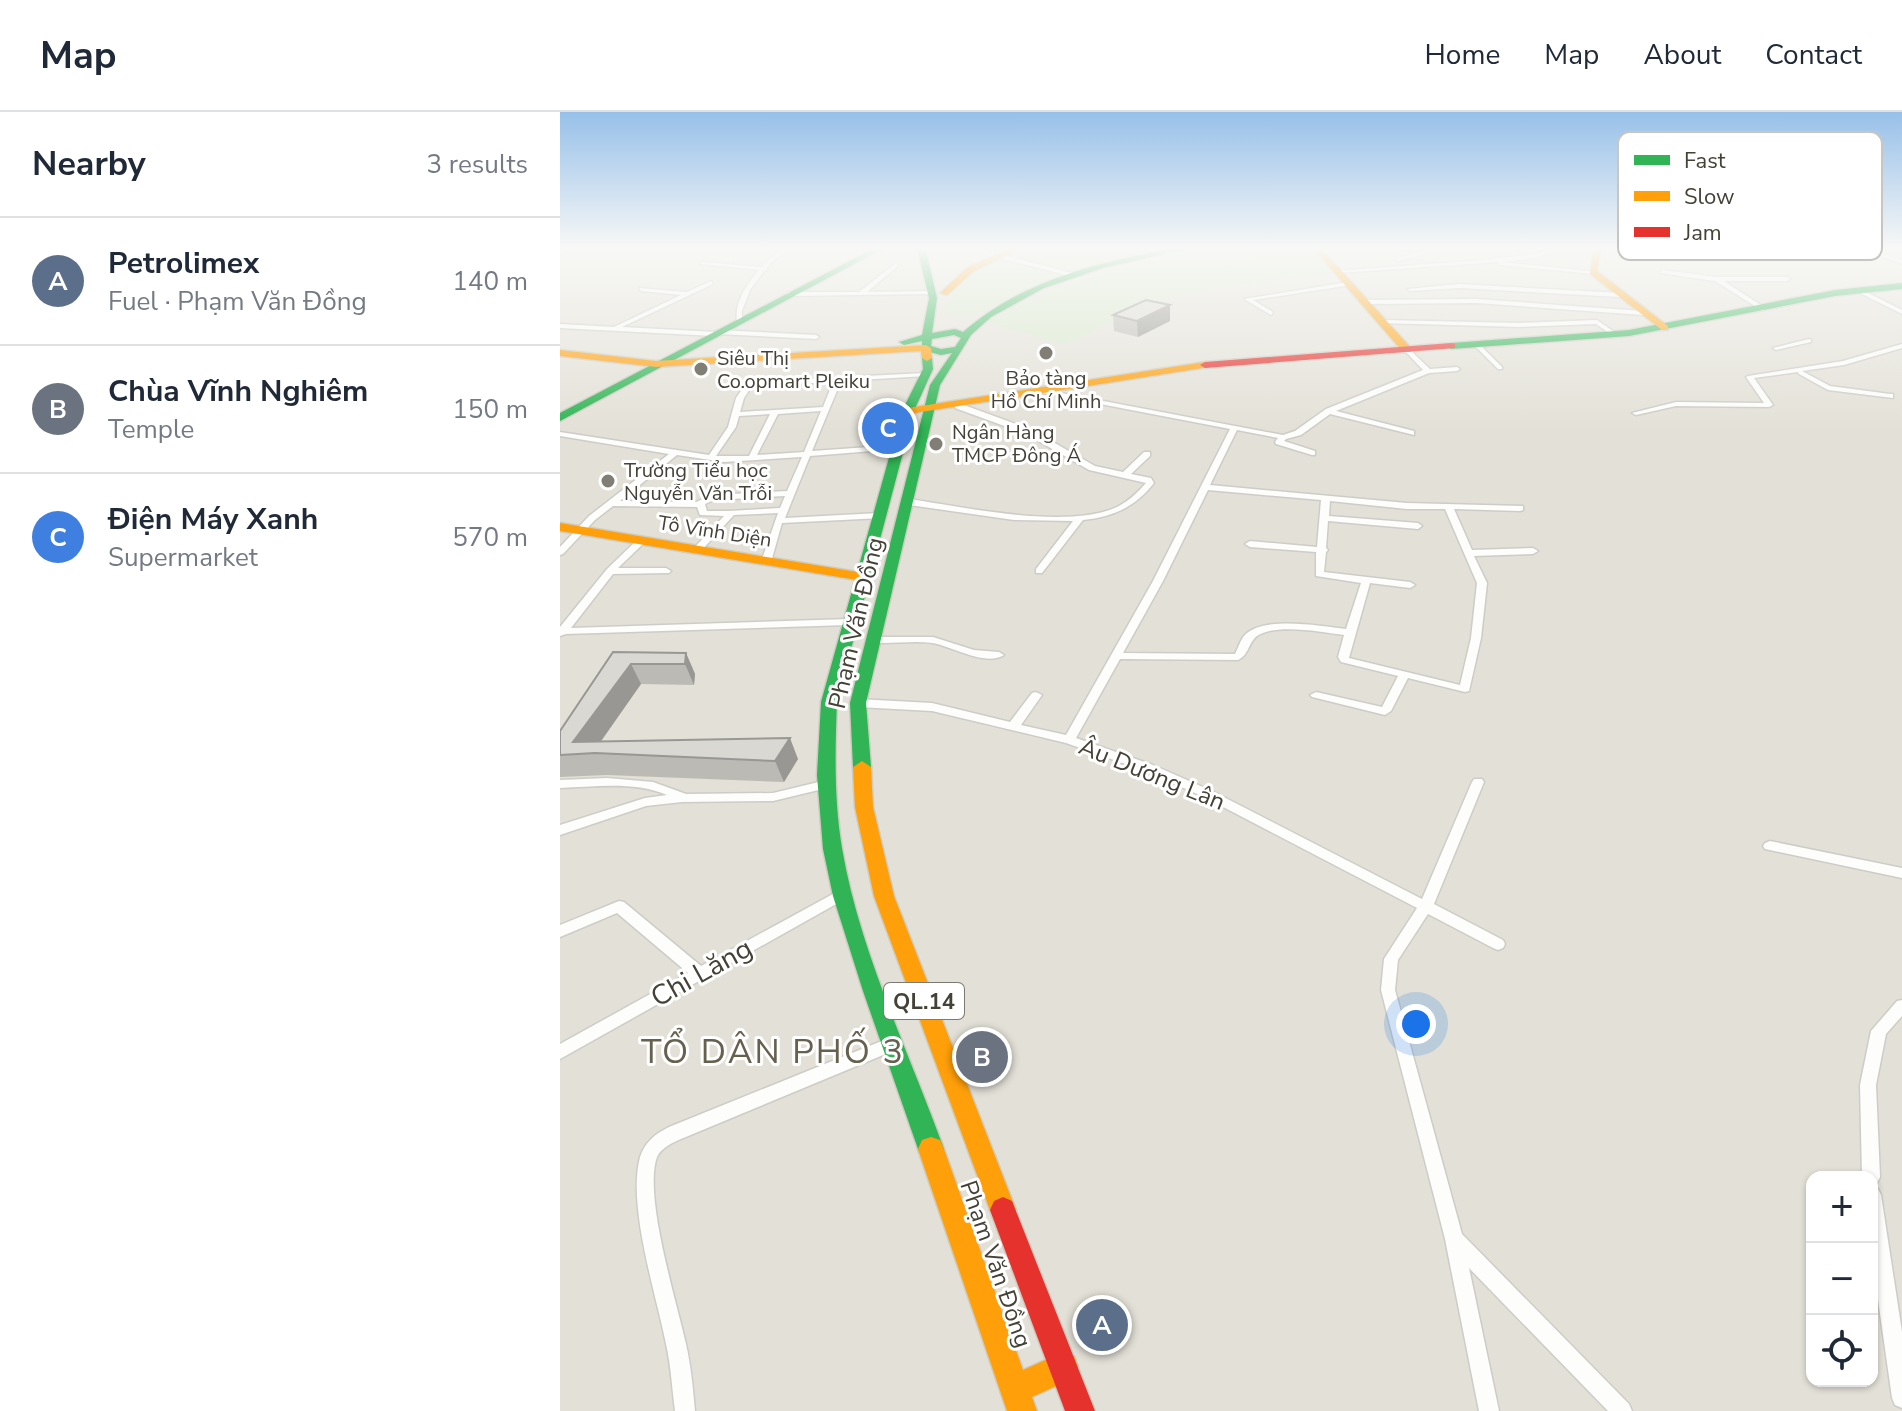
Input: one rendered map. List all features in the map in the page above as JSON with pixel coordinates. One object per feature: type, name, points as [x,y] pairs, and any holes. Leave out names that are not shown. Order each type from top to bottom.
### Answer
[{"type":"street","points":[[614,329],[660,308]]},
{"type":"street","points":[[739,308],[739,321]]},
{"type":"street","points":[[560,418],[764,308]]},
{"type":"street","name":"QL.14","points":[[926,342],[933,308]]},
{"type":"street","name":"QL.14","points":[[943,308],[946,318],[963,341]]},
{"type":"street","points":[[560,350],[661,362],[926,342],[949,332],[963,341],[994,312],[1003,308]]},
{"type":"street","points":[[1262,308],[1271,313]]},
{"type":"street","points":[[1370,308],[1428,371]]},
{"type":"street","points":[[1572,308],[1643,313]]},
{"type":"street","points":[[1636,308],[1665,328]]},
{"type":"street","points":[[928,416],[962,406],[1043,391],[1214,364],[1614,334],[1665,328],[1770,308]]},
{"type":"street","points":[[1383,322],[1520,325],[1597,322],[1614,334]]},
{"type":"street","points":[[560,326],[816,337]]},
{"type":"street","points":[[793,338],[801,329]]},
{"type":"street","name":"Phạm Văn Đồng","points":[[963,341],[928,416],[858,703],[864,807],[884,896],[1080,1411]]},
{"type":"street","points":[[1776,348],[1809,341]]},
{"type":"street","name":"Phạm Văn Đồng","points":[[926,342],[929,359],[925,375],[908,411],[829,702],[825,741],[827,784],[842,894],[1022,1411]]},
{"type":"street","points":[[1477,345],[1500,368]]},
{"type":"street","points":[[1890,396],[1828,388],[1801,373],[1902,346]]},
{"type":"street","points":[[1636,413],[1673,404],[1769,405],[1750,377],[1837,364]]},
{"type":"street","points":[[1043,391],[1283,437],[1298,433],[1329,411],[1428,371],[1457,369]]},
{"type":"street","points":[[711,458],[747,387],[754,383],[925,375]]},
{"type":"street","points":[[766,562],[779,521],[838,379]]},
{"type":"street","points":[[908,411],[943,417],[962,406]]},
{"type":"street","points":[[909,502],[984,513],[1081,517],[1121,509],[1150,483],[1148,480],[1092,468],[1043,439],[962,406]]},
{"type":"street","points":[[736,414],[825,409]]},
{"type":"street","points":[[1329,411],[1411,433]]},
{"type":"street","points":[[752,458],[775,412]]},
{"type":"street","points":[[1069,740],[1118,656],[1207,487],[1234,428]]},
{"type":"street","points":[[560,434],[711,458],[752,458],[898,447]]},
{"type":"street","points":[[1283,437],[1279,442],[1283,445],[1312,453]]},
{"type":"street","points":[[560,541],[569,529],[612,503],[676,452]]},
{"type":"street","points":[[1125,475],[1147,454]]},
{"type":"street","points":[[1207,487],[1449,509],[1520,508]]},
{"type":"street","points":[[612,503],[662,507],[701,504],[712,498],[791,493]]},
{"type":"street","points":[[1326,498],[1319,574],[1410,585]]},
{"type":"street","points":[[701,504],[703,513],[784,510]]},
{"type":"street","points":[[1365,579],[1345,660],[1459,689],[1467,687],[1482,583],[1449,509]]},
{"type":"street","points":[[696,551],[731,513]]},
{"type":"street","points":[[779,521],[879,516]]},
{"type":"street","points":[[1039,571],[1081,517]]},
{"type":"street","points":[[1325,518],[1418,526]]},
{"type":"street","points":[[560,552],[569,529]]},
{"type":"street","name":"Tô Vĩnh Diện","points":[[569,529],[863,577],[889,576]]},
{"type":"street","points":[[561,632],[610,571],[640,542]]},
{"type":"street","points":[[1250,544],[1323,550]]},
{"type":"street","points":[[1468,553],[1533,551]]},
{"type":"street","points":[[610,571],[666,571]]},
{"type":"street","points":[[561,632],[849,622]]},
{"type":"street","points":[[1118,656],[1238,657],[1250,636],[1268,629],[1309,627],[1350,633]]},
{"type":"street","points":[[872,640],[933,640],[973,653],[999,655]]},
{"type":"street","points":[[1316,695],[1385,711],[1404,675]]},
{"type":"street","points":[[1013,727],[1036,695]]},
{"type":"street","name":"Âu Dương Lân","points":[[858,703],[932,707],[1069,740],[1149,768],[1208,794],[1498,944]]},
{"type":"street","points":[[1478,782],[1426,906],[1391,959],[1388,990],[1454,1239],[1489,1411]]},
{"type":"street","points":[[560,784],[646,784],[665,787],[682,798]]},
{"type":"street","points":[[560,830],[628,806],[682,798],[773,797],[827,784]]},
{"type":"street","points":[[1770,846],[1902,873]]},
{"type":"street","name":"Chi Lăng","points":[[560,1052],[842,894]]},
{"type":"street","points":[[560,931],[619,906],[699,973]]},
{"type":"street","points":[[1871,1171],[1868,1085],[1879,1031],[1902,1006]]},
{"type":"street","points":[[682,1410],[680,1364],[657,1267],[647,1186],[650,1153],[656,1144],[675,1133],[894,1043]]},
{"type":"street","points":[[1878,1236],[1902,1398]]},
{"type":"street","points":[[1454,1239],[1622,1411]]},
{"type":"street","points":[[1015,1389],[1063,1367]]},
{"type":"shaded area","points":[[560,308],[1902,308],[1902,1411],[560,1411]]},
{"type":"green space","points":[[946,308],[991,308],[966,317],[946,313]]},
{"type":"green space","points":[[1015,308],[1141,308],[1065,345],[987,322]]},
{"type":"building","points":[[1129,308],[1165,308],[1137,321],[1113,315]]},
{"type":"building","points":[[613,652],[686,653],[685,664],[631,664],[573,742],[790,738],[775,761],[595,753],[560,755],[560,731]]},
{"type":"traffic: fast","points":[[560,418],[768,308]]},
{"type":"traffic: fast","points":[[904,342],[927,337],[932,308]]},
{"type":"traffic: fast","points":[[965,335],[1000,308]]},
{"type":"traffic: fast","points":[[1451,346],[1629,333],[1760,308]]},
{"type":"traffic: fast","points":[[955,332],[967,337],[958,349],[941,352],[926,348],[927,337],[955,332]]},
{"type":"traffic: fast","points":[[862,767],[858,703],[935,385],[961,347]]},
{"type":"traffic: fast","points":[[927,358],[928,369],[908,411],[829,702],[826,775],[829,824],[843,896],[931,1149]]},
{"type":"traffic: slow","points":[[1370,308],[1407,350]]},
{"type":"traffic: slow","points":[[1639,308],[1665,328]]},
{"type":"traffic: slow","points":[[560,353],[656,364],[926,348],[927,358]]},
{"type":"traffic: slow","points":[[908,411],[1205,365]]},
{"type":"traffic: slow","points":[[560,527],[863,577]]},
{"type":"traffic: slow","points":[[862,767],[864,807],[884,896],[1003,1210]]},
{"type":"traffic: slow","points":[[931,1149],[1022,1411]]},
{"type":"traffic: slow","points":[[1015,1389],[1063,1367]]},
{"type":"traffic: jam","points":[[1205,365],[1451,346]]},
{"type":"traffic: jam","points":[[1003,1210],[1080,1411]]},
{"type":"place","name":"Bảo tàng Hồ Chí Minh","points":[[1046,353]]},
{"type":"place","name":"Siêu Thị Co.opmart Pleiku","points":[[701,369]]},
{"type":"place","name":"Điện Máy Xanh","points":[[888,428]]},
{"type":"place","name":"Ngân Hàng TMCP Đông Á","points":[[936,444]]},
{"type":"place","name":"Trường Tiểu học Nguyễn Văn Trỗi","points":[[608,481]]},
{"type":"place","name":"Chùa Vĩnh Nghiêm","points":[[982,1057]]},
{"type":"place","name":"Petrolimex","points":[[1102,1325]]},
{"type":"district","name":"TỔ DÂN PHỐ 3","points":[[773,1051]]}]
